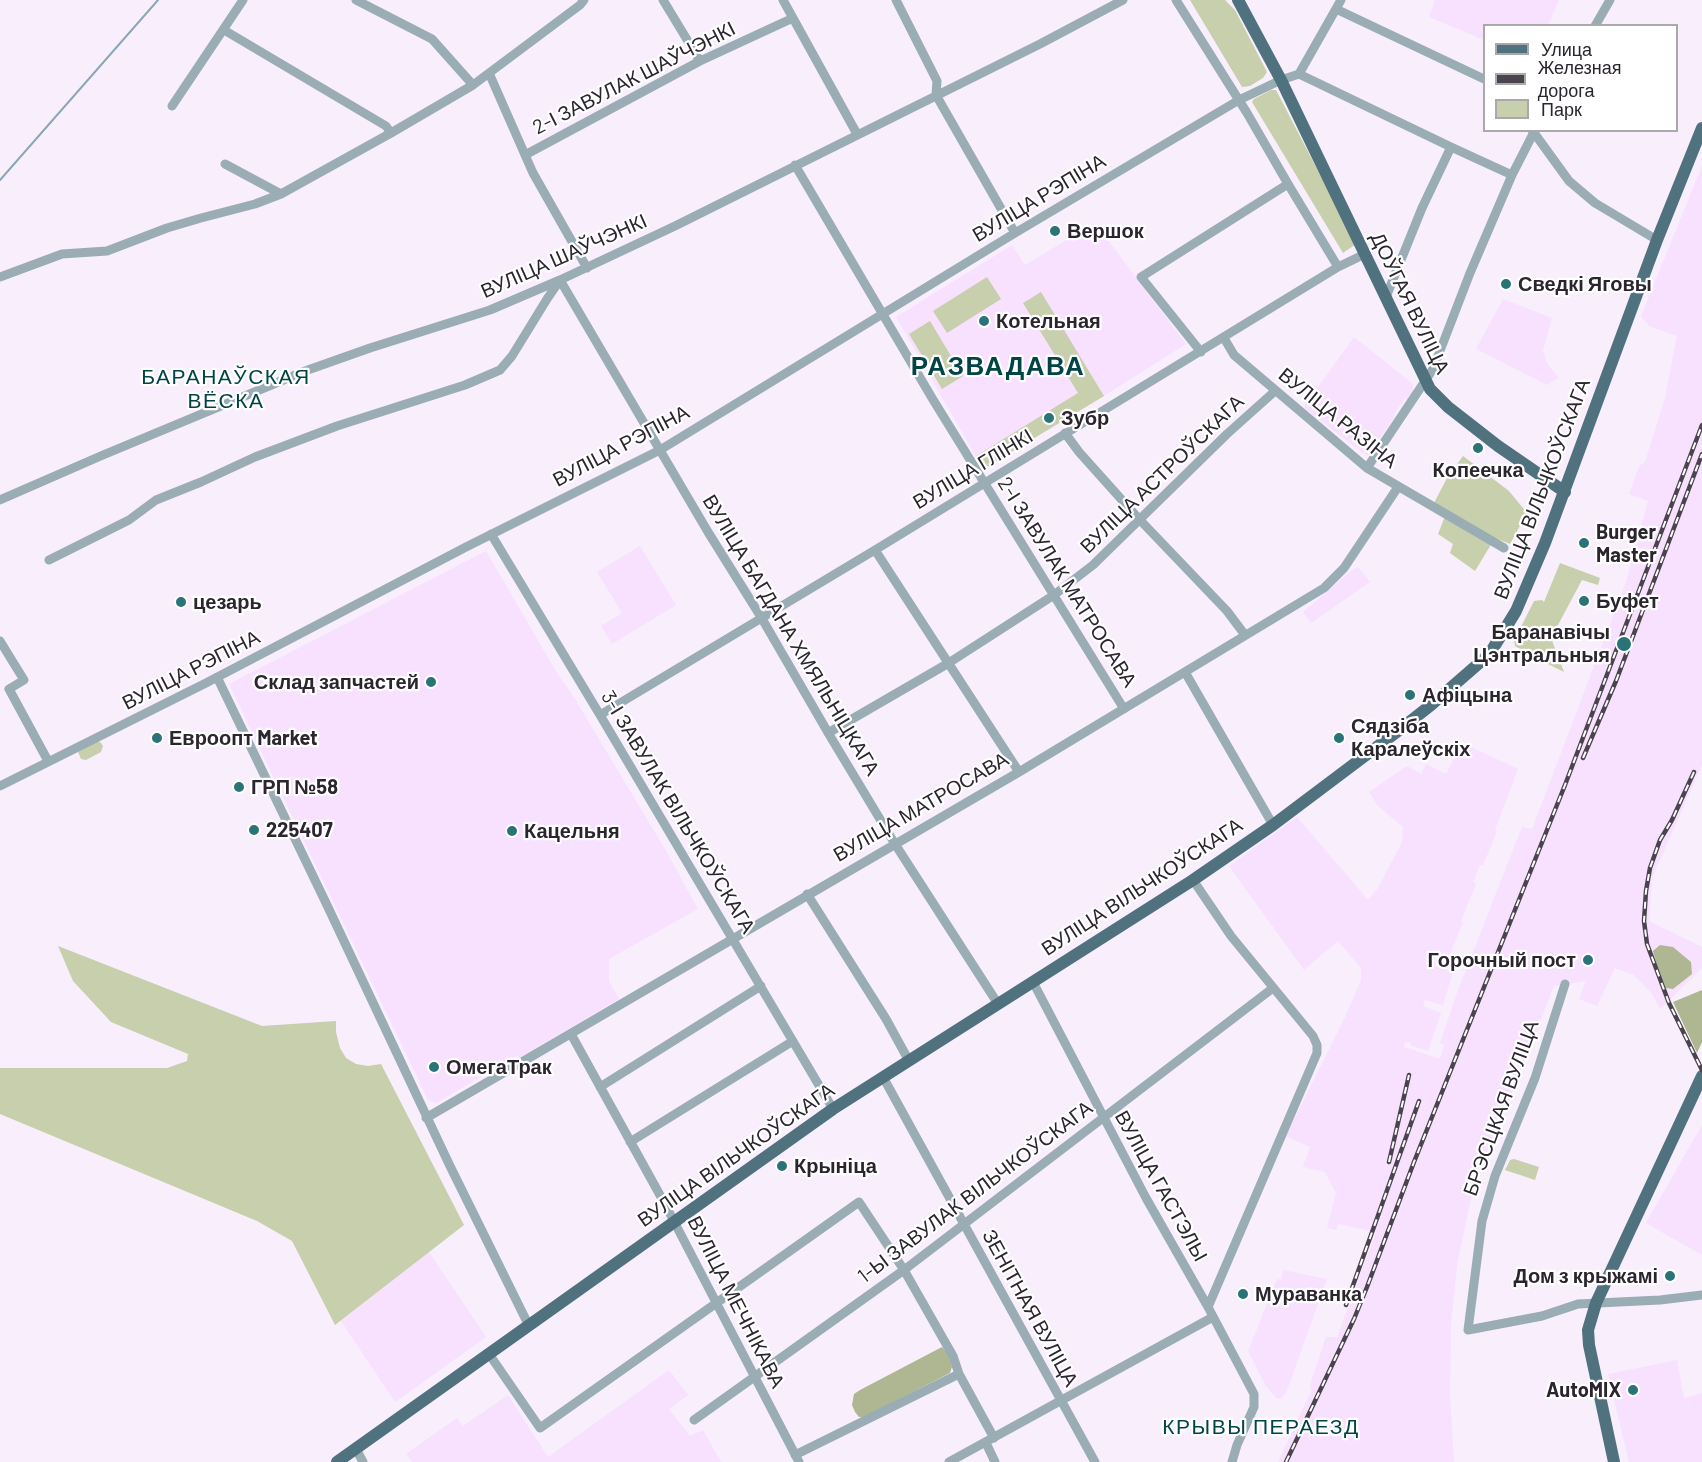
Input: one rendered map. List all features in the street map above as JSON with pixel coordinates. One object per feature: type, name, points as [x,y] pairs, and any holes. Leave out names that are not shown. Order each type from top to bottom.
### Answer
[{"type":"main road","name":"ДОЎГАЯ ВУЛІЦА","points":[[1238,0],[1281,80],[1424,381],[1437,397],[1456,413],[1498,446],[1565,492]]},
{"type":"main road","name":"ВУЛІЦА ВІЛЬЧКОЎСКАГА","points":[[337,1462],[833,1109],[1193,880],[1273,825],[1423,712],[1485,658],[1516,612],[1545,543],[1657,240],[1702,128]]},
{"type":"main road","points":[[1614,1462],[1589,1345],[1588,1330],[1596,1302],[1702,1076]]},
{"type":"street","points":[[172,106],[243,0]]},
{"type":"street","points":[[356,0],[432,39],[474,85]]},
{"type":"street","points":[[663,0],[700,61]]},
{"type":"street","points":[[783,0],[856,134]]},
{"type":"street","points":[[896,0],[937,81],[936,95],[1015,233]]},
{"type":"street","name":"ВУЛІЦА ШАЎЧЭНКІ","points":[[0,500],[305,371],[490,310],[587,268],[1040,44],[1123,0]]},
{"type":"street","points":[[1176,0],[1239,100],[1338,267]]},
{"type":"street","points":[[1239,100],[1299,74],[1341,0]]},
{"type":"street","points":[[1596,24],[1610,0]]},
{"type":"street","points":[[0,277],[62,254],[107,251],[167,228],[255,204],[281,194],[391,134],[474,85],[580,2]]},
{"type":"street","points":[[1336,9],[1483,78]]},
{"type":"street","name":"2-І ЗАВУЛАК ШАЎЧЭНКІ","points":[[525,155],[700,61],[793,18]]},
{"type":"street","points":[[224,30],[386,126],[391,134]]},
{"type":"street","points":[[489,73],[533,173],[587,268]]},
{"type":"street","points":[[1299,74],[1512,175]]},
{"type":"street","name":"ВУЛІЦА РЭПІНА","points":[[0,786],[218,677],[491,534],[660,450],[882,313],[1239,100]]},
{"type":"street","points":[[1367,468],[1433,369],[1470,273],[1512,175],[1534,132]]},
{"type":"street","points":[[1535,132],[1569,181],[1595,203],[1657,240]]},
{"type":"street","points":[[1386,297],[1422,208],[1451,147]]},
{"type":"street","points":[[225,164],[281,194]]},
{"type":"street","name":"2-І ЗАВУЛАК МАТРОСАВА","points":[[795,165],[932,398],[1124,708]]},
{"type":"street","points":[[1201,352],[1141,277],[1288,184]]},
{"type":"street","name":"ВУЛІЦА ГЛІНКІ","points":[[600,715],[1338,267],[1365,254]]},
{"type":"street","points":[[49,560],[129,520],[156,500],[255,457],[337,426],[465,385],[500,370],[508,363],[560,280]]},
{"type":"street","name":"ВУЛІЦА БАГДАНА ХМЯЛЬНІЦКАГА","points":[[560,280],[828,733],[998,1004]]},
{"type":"street","name":"ВУЛІЦА РАЗІНА","points":[[1224,338],[1234,355],[1367,468],[1504,548]]},
{"type":"street","name":"ВУЛІЦА АСТРОЎСКАГА","points":[[828,733],[948,664],[1054,595],[1093,566],[1227,434],[1275,391]]},
{"type":"street","points":[[1065,434],[1139,519],[1227,611],[1245,636]]},
{"type":"street","name":"ВУЛІЦА МАТРОСАВА","points":[[426,1118],[1019,772],[1324,588],[1339,574],[1398,487]]},
{"type":"street","name":"3-І ЗАВУЛАК ВІЛЬЧКОЎСКАГА","points":[[491,534],[833,1109]]},
{"type":"street","points":[[875,550],[1019,772]]},
{"type":"street","points":[[0,641],[24,680],[9,689],[48,761]]},
{"type":"street","points":[[1185,672],[1273,825]]},
{"type":"street","points":[[218,677],[426,1118],[529,1326]]},
{"type":"street","points":[[1193,880],[1231,936],[1313,1036],[1317,1045],[1317,1053],[1208,1307]]},
{"type":"street","points":[[807,894],[886,1019],[909,1060]]},
{"type":"street","name":"ВУЛІЦА ГАСТЭЛЫ","points":[[1033,982],[1103,1118],[1254,1394],[1254,1407],[1237,1445],[1233,1462]]},
{"type":"street","name":"БРЭСЦКАЯ ВУЛІЦА","points":[[1565,984],[1535,1078],[1495,1176],[1482,1221],[1468,1330],[1542,1316],[1578,1304],[1596,1302]]},
{"type":"street","points":[[600,1087],[761,986]]},
{"type":"street","name":"1-Ы ЗАВУЛАК ВІЛЬЧКОЎСКАГА","points":[[694,1420],[904,1270],[1274,988]]},
{"type":"street","name":"ВУЛІЦА МЕЧНІКАВА","points":[[571,1034],[674,1222],[797,1459]]},
{"type":"street","points":[[630,1142],[793,1041]]},
{"type":"street","name":"ЗЕНІТНАЯ ВУЛІЦА","points":[[883,1077],[1095,1462]]},
{"type":"street","points":[[489,1354],[540,1428],[859,1202],[904,1270],[953,1356],[990,1440],[995,1462]]},
{"type":"street","points":[[1596,1302],[1702,1295]]},
{"type":"street","points":[[949,1462],[1213,1317]]},
{"type":"street","points":[[797,1459],[959,1374]]},
{"type":"street","points":[[356,1449],[363,1462]]},
{"type":"shaded area","points":[[1435,0],[1559,0],[1548,24],[1483,24],[1483,40],[1429,17]]},
{"type":"shaded area","points":[[1702,166],[1702,765],[1652,878],[1649,921],[1702,947],[1702,968],[1660,1009],[1652,994],[1634,975],[1615,968],[1597,1006],[1579,999],[1586,981],[1554,986],[1472,1194],[1458,1259],[1451,1323],[1450,1396],[1454,1462],[1278,1462],[1311,1391],[1310,1385],[1326,1337],[1337,1337],[1376,1232],[1338,1224],[1336,1230],[1327,1228],[1336,1193],[1325,1172],[1303,1167],[1310,1147],[1286,1136],[1345,1017],[1361,980],[1361,968],[1338,941],[1304,970],[1229,866],[1297,817],[1368,900],[1378,888],[1402,842],[1403,827],[1378,806],[1369,792],[1407,766],[1421,774],[1426,764],[1446,774],[1462,743],[1518,769],[1495,830],[1497,832],[1473,882],[1476,884],[1448,959],[1436,954],[1434,966],[1453,972],[1443,1005],[1425,1000],[1423,1006],[1441,1013],[1428,1051],[1410,1045],[1410,1042],[1404,1043],[1404,1047],[1440,1059],[1444,1045],[1440,1043],[1458,990],[1522,827],[1532,829],[1626,582],[1648,501],[1629,494],[1639,466],[1645,462],[1665,398],[1677,336],[1649,326],[1641,316]]},
{"type":"shaded area","points":[[1095,223],[1186,344],[983,469],[896,317],[1012,245],[1025,265]]},
{"type":"shaded area","points":[[1503,299],[1552,318],[1543,351],[1547,363],[1559,378],[1547,385],[1476,349]]},
{"type":"shaded area","points":[[1354,337],[1413,384],[1413,391],[1407,400],[1405,398],[1367,456],[1304,407]]},
{"type":"shaded area","points":[[640,546],[676,605],[612,644],[601,626],[622,613],[597,572]]},
{"type":"shaded area","points":[[486,551],[557,673],[665,849],[698,909],[609,959],[609,981],[619,999],[519,1058],[517,1056],[436,1103],[428,1100],[229,684]]},
{"type":"shaded area","points":[[1358,567],[1370,582],[1311,623],[1303,612]]},
{"type":"shaded area","points":[[1702,1125],[1702,1255],[1646,1223]]},
{"type":"shaded area","points":[[429,1252],[486,1337],[395,1402],[341,1321]]},
{"type":"shaded area","points":[[1283,1270],[1327,1279],[1286,1393],[1281,1399],[1276,1398],[1265,1385],[1248,1351],[1277,1279],[1281,1280]]},
{"type":"shaded area","points":[[1677,1360],[1684,1398],[1702,1393],[1702,1462],[1629,1462],[1608,1374]]},
{"type":"shaded area","points":[[669,1370],[688,1395],[669,1409],[690,1436],[703,1430],[721,1462],[412,1462],[406,1454],[457,1418],[463,1426],[508,1395],[548,1457]]},
{"type":"green space","points":[[1190,0],[1225,0],[1235,10],[1267,72],[1263,78],[1250,86],[1242,87]]},
{"type":"green space","points":[[1271,90],[1276,90],[1356,244],[1343,253],[1252,102]]},
{"type":"green space","points":[[987,277],[1001,299],[947,333],[933,311]]},
{"type":"green space","points":[[1041,292],[1104,396],[983,469],[976,456],[1078,393],[1023,303]]},
{"type":"green space","points":[[930,321],[963,376],[942,389],[909,334]]},
{"type":"green space","points":[[1463,456],[1509,491],[1527,513],[1510,544],[1495,538],[1475,571],[1450,553],[1453,544],[1438,534],[1447,511],[1434,503],[1446,480]]},
{"type":"green space","points":[[1560,563],[1600,578],[1598,585],[1582,580],[1551,638],[1564,672],[1515,646],[1514,641],[1534,601],[1544,602]]},
{"type":"green space","points":[[97,740],[103,746],[101,752],[86,760],[81,759],[78,752]]},
{"type":"green space","points":[[1660,945],[1673,947],[1691,962],[1692,974],[1673,989],[1666,988],[1656,962],[1653,951]]},
{"type":"green space","points":[[58,946],[262,1026],[336,1021],[340,1048],[346,1058],[356,1064],[368,1066],[381,1064],[464,1225],[335,1325],[292,1241],[257,1221],[0,1114],[0,1068],[167,1068],[187,1061],[188,1054],[111,1022],[73,981]]},
{"type":"green space","points":[[1702,990],[1702,1042],[1697,1053],[1673,1002]]},
{"type":"green space","points":[[1514,1159],[1539,1167],[1535,1180],[1505,1170],[1510,1160]]},
{"type":"green space","points":[[942,1347],[948,1353],[952,1367],[950,1373],[864,1417],[859,1417],[855,1412],[852,1405],[854,1394]]},
{"type":"waterway","points":[[0,180],[158,0]]},
{"type":"railway","points":[[1286,1462],[1367,1287],[1414,1162],[1565,785],[1702,425]]},
{"type":"railway","points":[[1583,758],[1616,681],[1702,454]]},
{"type":"railway","points":[[1694,772],[1660,840],[1650,868],[1644,921],[1647,944],[1669,1003],[1702,1070]]},
{"type":"railway","points":[[1389,1162],[1409,1075]]},
{"type":"railway","points":[[1346,1305],[1419,1101]]},
{"type":"place","name":"Вершок","points":[[1055,231]]},
{"type":"place","name":"Сведкі Яговы","points":[[1506,284]]},
{"type":"place","name":"Котельная","points":[[984,321]]},
{"type":"place","name":"Зубр","points":[[1049,418]]},
{"type":"place","name":"Копеечка","points":[[1478,448]]},
{"type":"place","name":"Burger Master","points":[[1584,543]]},
{"type":"place","name":"Буфет","points":[[1584,601]]},
{"type":"place","name":"цезарь","points":[[181,602]]},
{"type":"place","name":"Баранавічы Цэнтральныя","points":[[1624,644]]},
{"type":"place","name":"Склад запчастей","points":[[431,682]]},
{"type":"place","name":"Афіцына","points":[[1410,695]]},
{"type":"place","name":"Евроопт Market","points":[[157,738]]},
{"type":"place","name":"Сядзіба Каралеўскіх","points":[[1339,738]]},
{"type":"place","name":"ГРП №58","points":[[239,787]]},
{"type":"place","name":"225407","points":[[254,830]]},
{"type":"place","name":"Кацельня","points":[[512,831]]},
{"type":"place","name":"Горочный пост","points":[[1588,960]]},
{"type":"place","name":"ОмегаТрак","points":[[434,1067]]},
{"type":"place","name":"Крыніца","points":[[782,1166]]},
{"type":"place","name":"Дом з крыжамі","points":[[1670,1276]]},
{"type":"place","name":"Мураванка","points":[[1243,1294]]},
{"type":"place","name":"AutoMIX","points":[[1633,1390]]},
{"type":"district","name":"РАЗВАДАВА","points":[[998,366]]},
{"type":"district","name":"БАРАНАЎСКАЯ ВЁСКА","points":[[226,389]]},
{"type":"district","name":"КРЫВЫ ПЕРАЕЗД","points":[[1261,1427]]}]
